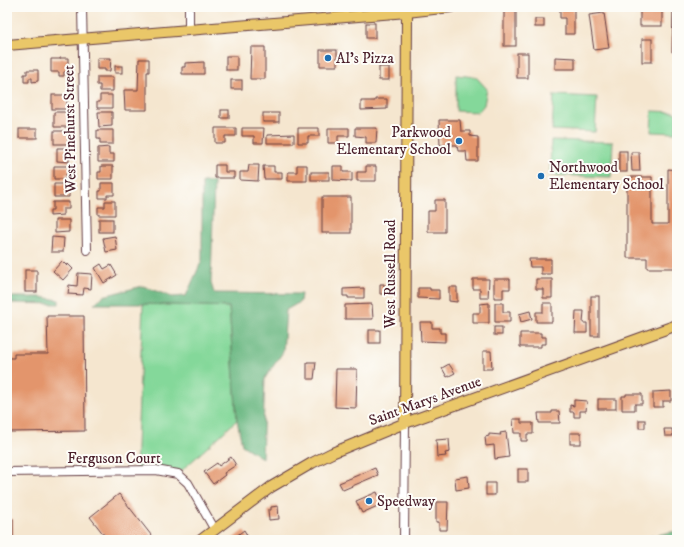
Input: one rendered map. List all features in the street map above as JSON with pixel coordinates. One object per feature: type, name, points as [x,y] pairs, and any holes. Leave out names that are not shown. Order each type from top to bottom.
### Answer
[{"type":"main road","points":[[7,45],[451,7]]},
{"type":"main road","name":"West Russell Road","points":[[405,423],[407,10]]},
{"type":"main road","name":"Saint Marys Avenue","points":[[201,540],[271,487],[312,463],[342,448],[405,423],[677,325]]},
{"type":"street","name":"West Pinehurst Street","points":[[82,7],[87,250]]},
{"type":"street","points":[[189,7],[189,30]]},
{"type":"street","name":"West Russell Road","points":[[404,540],[405,423]]},
{"type":"street","name":"Ferguson Court","points":[[7,472],[156,470],[178,474],[192,488],[215,530]]},
{"type":"green space","points":[[456,75],[476,77],[487,89],[484,105],[478,112],[456,111]]},
{"type":"green space","points":[[554,95],[597,97],[595,132],[552,130]]},
{"type":"green space","points":[[652,111],[675,112],[677,115],[676,133],[651,132]]},
{"type":"green space","points":[[551,140],[613,142],[611,177],[550,175]]},
{"type":"green space","points":[[202,182],[214,182],[211,283],[214,293],[301,294],[300,302],[286,310],[283,352],[265,378],[262,458],[242,445],[237,420],[229,307],[94,304],[103,296],[143,286],[172,297],[186,296],[202,260]]},
{"type":"green space","points":[[7,297],[41,297],[59,300],[59,304],[7,303]]},
{"type":"green space","points":[[143,304],[229,307],[237,420],[178,474],[136,470]]},
{"type":"green space","points":[[677,531],[677,540],[632,540]]},
{"type":"building","points":[[640,7],[662,7],[662,26],[640,26]]},
{"type":"building","points":[[673,7],[677,7],[677,52],[672,52]]},
{"type":"building","points":[[560,9],[574,9],[574,34],[565,34],[565,18],[560,18]]},
{"type":"building","points":[[504,10],[516,10],[516,46],[504,46]]},
{"type":"building","points":[[604,13],[609,48],[594,50],[589,15]]},
{"type":"building","points":[[535,19],[544,19],[544,27],[535,27]]},
{"type":"building","points":[[366,23],[375,23],[375,38],[366,38]]},
{"type":"building","points":[[642,39],[652,39],[652,62],[642,62]]},
{"type":"building","points":[[251,47],[265,47],[265,79],[250,79]]},
{"type":"building","name":"Al's Pizza","points":[[320,50],[337,50],[337,66],[320,66]]},
{"type":"building","points":[[517,53],[528,53],[528,78],[517,78]]},
{"type":"building","points":[[226,56],[237,56],[237,70],[226,70]]},
{"type":"building","points":[[555,57],[575,58],[575,69],[555,69]]},
{"type":"building","points":[[68,58],[68,72],[64,72],[64,76],[59,76],[59,72],[51,72],[51,59]]},
{"type":"building","points":[[97,58],[111,58],[110,71],[105,71],[105,69],[97,69]]},
{"type":"building","points":[[139,59],[149,59],[149,72],[147,72],[147,110],[125,110],[124,90],[138,90]]},
{"type":"building","points":[[204,62],[204,74],[182,74],[182,67],[185,67],[185,63]]},
{"type":"building","points":[[115,66],[122,66],[122,73],[115,73]]},
{"type":"building","points":[[379,67],[389,67],[389,80],[379,80]]},
{"type":"building","points":[[27,70],[38,70],[38,81],[32,82],[32,78],[29,78],[29,82],[24,82],[24,74],[27,74]]},
{"type":"building","points":[[97,77],[113,77],[113,91],[100,91],[100,85],[97,85]]},
{"type":"building","points":[[231,80],[242,80],[242,89],[231,89]]},
{"type":"building","points":[[52,95],[67,95],[67,109],[52,109]]},
{"type":"building","points":[[100,95],[112,95],[112,108],[97,108],[97,102],[100,102]]},
{"type":"building","points":[[375,99],[387,99],[387,109],[361,110],[361,101],[375,101]]},
{"type":"building","points":[[221,110],[229,110],[229,118],[221,118]]},
{"type":"building","points":[[54,112],[67,112],[68,127],[54,127]]},
{"type":"building","points":[[98,112],[112,112],[112,126],[99,127]]},
{"type":"building","points":[[263,113],[279,113],[279,122],[263,122]]},
{"type":"building","name":"Parkwood Elementary School","points":[[439,120],[460,120],[461,131],[470,131],[470,136],[478,137],[478,161],[467,161],[466,151],[458,151],[457,145],[440,145]]},
{"type":"building","points":[[215,128],[236,128],[236,136],[225,136],[225,143],[215,143]]},
{"type":"building","points":[[242,128],[264,128],[263,143],[254,143],[254,136],[242,136]]},
{"type":"building","points":[[298,128],[319,128],[319,136],[308,136],[308,143],[298,143]]},
{"type":"building","points":[[328,128],[349,128],[349,136],[338,136],[338,143],[328,143]]},
{"type":"building","points":[[355,128],[377,128],[376,143],[366,143],[366,137],[355,136]]},
{"type":"building","points":[[19,129],[37,129],[37,138],[19,138]]},
{"type":"building","points":[[97,130],[113,130],[113,144],[100,144],[100,139],[97,139]]},
{"type":"building","points":[[54,131],[68,131],[68,144],[54,144]]},
{"type":"building","points":[[294,134],[294,143],[267,143],[267,135]]},
{"type":"building","points":[[109,147],[109,154],[114,154],[114,162],[98,162],[98,148]]},
{"type":"building","points":[[57,148],[69,148],[69,162],[57,161]]},
{"type":"building","points":[[619,151],[627,151],[627,172],[619,172]]},
{"type":"building","points":[[631,152],[639,152],[640,171],[632,171]]},
{"type":"building","points":[[215,165],[225,165],[225,172],[234,172],[234,178],[215,178]]},
{"type":"building","points":[[249,165],[259,165],[258,181],[240,180],[240,172],[248,172]]},
{"type":"building","points":[[297,165],[307,165],[307,181],[288,181],[288,172],[297,172]]},
{"type":"building","points":[[54,166],[69,166],[69,174],[66,174],[66,179],[54,179]]},
{"type":"building","points":[[101,166],[113,166],[113,179],[98,179],[98,172],[101,172]]},
{"type":"building","points":[[263,166],[274,166],[274,172],[282,172],[282,179],[264,179]]},
{"type":"building","points":[[333,166],[343,166],[343,172],[352,172],[352,181],[333,180]]},
{"type":"building","points":[[366,166],[376,166],[376,181],[357,181],[357,172],[366,172]]},
{"type":"building","name":"Northwood Elementary School","points":[[668,169],[677,170],[677,268],[647,268],[647,258],[627,258],[627,177],[652,177],[652,224],[668,224]]},
{"type":"building","points":[[311,172],[329,172],[329,180],[311,180]]},
{"type":"building","points":[[101,183],[114,183],[114,195],[107,195],[107,198],[99,198]]},
{"type":"building","points":[[54,184],[66,184],[66,190],[69,190],[69,197],[54,197]]},
{"type":"building","points":[[322,197],[351,197],[351,233],[322,233]]},
{"type":"building","points":[[435,200],[445,200],[445,232],[428,232],[428,211],[435,211]]},
{"type":"building","points":[[105,201],[115,201],[115,215],[98,215],[98,207],[105,207]]},
{"type":"building","points":[[53,202],[69,202],[69,209],[63,209],[63,215],[50,216],[50,210],[53,210]]},
{"type":"building","points":[[99,219],[113,219],[113,232],[99,232]]},
{"type":"building","points":[[55,220],[69,220],[69,232],[55,233]]},
{"type":"building","points":[[115,236],[117,250],[106,252],[103,238]]},
{"type":"building","points":[[52,237],[64,238],[63,252],[51,252]]},
{"type":"building","points":[[529,259],[551,259],[551,274],[541,274],[541,267],[530,267]]},
{"type":"building","points":[[62,261],[73,269],[63,280],[53,271]]},
{"type":"building","points":[[101,264],[104,269],[111,265],[117,275],[104,283],[95,268]]},
{"type":"building","points":[[25,270],[37,270],[37,292],[25,292]]},
{"type":"building","points":[[78,273],[92,274],[91,289],[84,288],[83,295],[68,294],[69,285],[77,286]]},
{"type":"building","points":[[473,279],[489,279],[488,298],[480,298],[480,289],[473,289]]},
{"type":"building","points":[[494,279],[510,279],[510,289],[503,289],[503,298],[494,298]]},
{"type":"building","points":[[536,279],[552,279],[552,298],[543,298],[543,289],[536,289]]},
{"type":"building","points":[[380,284],[384,284],[384,286],[392,286],[392,294],[380,294]]},
{"type":"building","points":[[449,287],[457,287],[457,302],[449,301]]},
{"type":"building","points":[[364,288],[364,298],[348,298],[348,296],[343,296],[343,289]]},
{"type":"building","points":[[418,288],[439,290],[439,299],[418,298]]},
{"type":"building","points":[[591,296],[599,296],[599,336],[591,336]]},
{"type":"building","points":[[489,303],[489,323],[473,323],[473,313],[480,313],[480,304]]},
{"type":"building","points":[[495,303],[503,303],[503,312],[510,312],[510,322],[495,322]]},
{"type":"building","points":[[543,303],[552,303],[552,322],[536,322],[536,312],[543,312]]},
{"type":"building","points":[[372,304],[373,319],[345,319],[345,305]]},
{"type":"building","points":[[530,311],[532,319],[521,322],[519,314]]},
{"type":"building","points":[[576,311],[584,311],[583,323],[587,323],[587,333],[575,333]]},
{"type":"building","points":[[47,316],[84,316],[85,431],[9,432],[9,368],[7,368],[7,358],[14,358],[14,354],[48,354]]},
{"type":"building","points":[[420,322],[432,322],[432,328],[440,328],[440,333],[445,333],[445,342],[421,341]]},
{"type":"building","points":[[494,327],[502,327],[502,335],[494,335]]},
{"type":"building","points":[[369,330],[380,330],[380,343],[369,343]]},
{"type":"building","points":[[520,333],[541,333],[541,337],[546,337],[546,344],[541,344],[541,347],[520,347]]},
{"type":"building","points":[[483,351],[491,351],[492,369],[483,369]]},
{"type":"building","points":[[307,362],[316,362],[314,379],[307,379]]},
{"type":"building","points":[[449,364],[455,373],[447,377],[442,368]]},
{"type":"building","points":[[336,369],[357,369],[356,408],[335,407]]},
{"type":"building","points":[[671,391],[671,401],[663,401],[663,407],[653,407],[653,392]]},
{"type":"building","points":[[626,394],[642,394],[642,404],[635,404],[635,410],[622,410],[622,396],[626,396]]},
{"type":"building","points":[[598,399],[616,399],[616,409],[598,409]]},
{"type":"building","points":[[574,400],[587,401],[586,411],[580,411],[580,417],[574,417],[574,412],[570,412],[570,405],[574,406]]},
{"type":"building","points":[[552,411],[559,411],[560,423],[539,423],[538,413],[552,413]]},
{"type":"building","points":[[513,419],[521,419],[521,423],[533,423],[533,434],[527,434],[527,441],[521,441],[521,433],[514,433]]},
{"type":"building","points":[[639,420],[645,420],[645,428],[639,428]]},
{"type":"building","points":[[664,429],[672,429],[673,436],[665,436]]},
{"type":"building","points":[[506,432],[509,457],[495,459],[494,445],[486,446],[485,437],[489,436],[489,434],[501,435],[500,433]]},
{"type":"building","points":[[570,433],[581,433],[581,444],[570,444]]},
{"type":"building","points":[[449,439],[450,452],[445,453],[446,456],[437,457],[436,440]]},
{"type":"building","points":[[231,457],[236,465],[224,473],[225,475],[213,484],[204,472],[217,463],[219,466]]},
{"type":"building","points":[[375,468],[378,475],[343,490],[339,483]]},
{"type":"building","points":[[518,469],[528,469],[528,482],[518,482]]},
{"type":"building","points":[[468,476],[469,488],[456,490],[455,478]]},
{"type":"building","points":[[486,483],[495,483],[495,495],[486,495]]},
{"type":"building","points":[[377,492],[382,504],[362,513],[356,501]]},
{"type":"building","points":[[119,494],[155,540],[108,540],[90,517]]},
{"type":"building","points":[[436,502],[448,502],[447,530],[439,530],[439,522],[436,522]]},
{"type":"building","points":[[278,506],[279,519],[269,520],[268,510],[271,510],[271,507]]},
{"type":"building","points":[[7,519],[13,519],[13,540],[7,540]]},
{"type":"building","points":[[244,530],[248,540],[231,540]]},
{"type":"place","name":"Al's Pizza","points":[[328,58]]},
{"type":"place","name":"Parkwood Elementary School","points":[[459,141]]},
{"type":"place","name":"Northwood Elementary School","points":[[541,176]]},
{"type":"place","name":"Speedway","points":[[369,501]]}]
